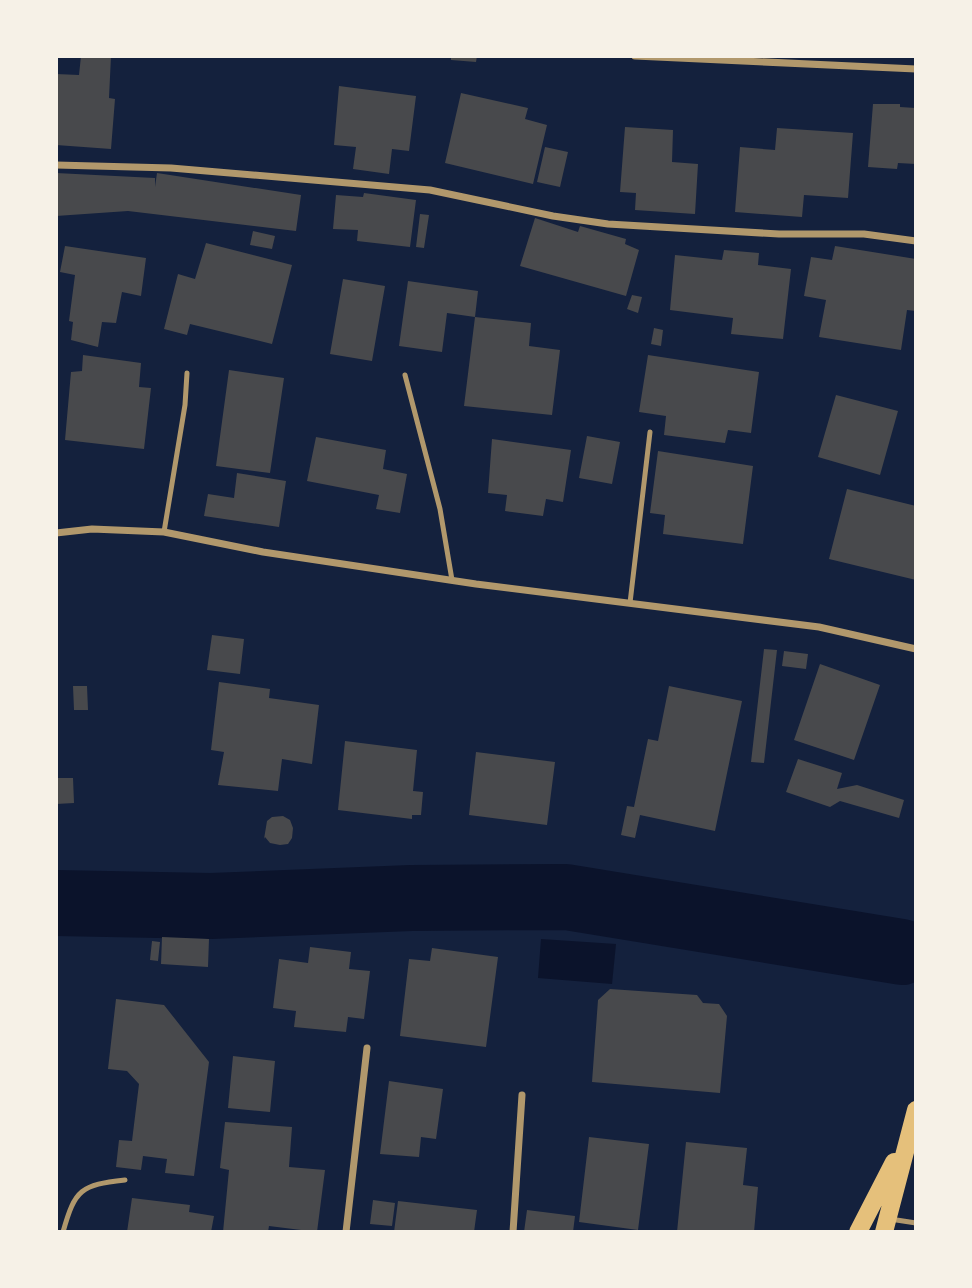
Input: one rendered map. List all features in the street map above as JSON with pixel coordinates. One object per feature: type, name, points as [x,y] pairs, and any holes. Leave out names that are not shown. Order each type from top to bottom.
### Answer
[{"type":"main road","points":[[885,1226],[914,1117]]},
{"type":"main road","points":[[858,1232],[914,1117]]},
{"type":"street","points":[[635,56],[916,69]]},
{"type":"street","points":[[56,165],[171,168],[430,190],[553,216],[608,224],[779,234],[864,234],[916,241]]},
{"type":"street","points":[[56,533],[92,529],[164,532],[277,554],[452,580],[818,627],[916,649]]},
{"type":"street","points":[[346,1232],[367,1048]]},
{"type":"street","points":[[513,1232],[522,1095]]},
{"type":"lane","points":[[164,532],[187,373]]},
{"type":"lane","points":[[405,375],[440,509],[452,580]]},
{"type":"lane","points":[[630,603],[650,432]]},
{"type":"lane","points":[[63,1232],[69,1210],[82,1189],[98,1182],[125,1180]]},
{"type":"lane","points":[[885,1226],[916,1223]]},
{"type":"water","points":[[541,939],[616,944],[612,984],[538,978]]},
{"type":"building","points":[[81,56],[111,56],[109,98],[115,99],[111,149],[56,145],[56,74],[79,75]]},
{"type":"building","points":[[451,56],[477,56],[476,62],[451,60]]},
{"type":"building","points":[[339,86],[416,96],[409,151],[392,149],[389,174],[353,169],[356,147],[334,145]]},
{"type":"building","points":[[461,93],[528,108],[525,119],[547,125],[533,184],[445,163]]},
{"type":"building","points":[[873,104],[900,104],[900,107],[916,108],[916,164],[898,163],[897,169],[868,167]]},
{"type":"building","points":[[625,127],[673,130],[672,162],[698,164],[695,214],[635,210],[636,193],[620,192]]},
{"type":"building","points":[[777,128],[853,133],[848,198],[804,195],[802,217],[735,212],[740,147],[775,150]]},
{"type":"building","points":[[545,147],[568,152],[560,187],[537,182]]},
{"type":"building","points":[[56,173],[155,178],[155,187],[157,173],[301,195],[296,231],[128,211],[56,216]]},
{"type":"building","points":[[364,193],[416,200],[410,247],[357,241],[358,230],[333,229],[336,195],[363,197]]},
{"type":"building","points":[[420,214],[429,215],[424,248],[416,247]]},
{"type":"building","points":[[535,218],[578,232],[580,226],[626,239],[625,244],[639,250],[626,296],[520,266]]},
{"type":"building","points":[[253,231],[275,236],[272,249],[250,245]]},
{"type":"building","points":[[206,243],[292,265],[272,344],[190,324],[187,335],[164,329],[178,274],[195,279]]},
{"type":"building","points":[[65,246],[146,258],[141,296],[122,292],[116,323],[102,322],[98,347],[71,340],[73,322],[69,321],[75,275],[60,272]]},
{"type":"building","points":[[835,246],[916,259],[916,311],[907,310],[901,350],[819,337],[826,300],[804,296],[811,257],[832,260]]},
{"type":"building","points":[[724,250],[759,253],[758,265],[791,269],[783,339],[731,334],[733,318],[670,310],[675,255],[722,260]]},
{"type":"building","points":[[343,279],[385,286],[372,361],[330,354]]},
{"type":"building","points":[[408,281],[478,291],[475,317],[447,313],[442,352],[399,346]]},
{"type":"building","points":[[632,295],[642,297],[638,313],[627,309]]},
{"type":"building","points":[[475,317],[531,323],[529,346],[560,350],[552,415],[464,406]]},
{"type":"building","points":[[654,328],[663,330],[661,346],[651,344]]},
{"type":"building","points":[[83,355],[141,363],[139,387],[151,388],[144,449],[65,440],[71,372],[82,371]]},
{"type":"building","points":[[648,355],[759,372],[751,433],[728,430],[725,443],[664,435],[666,416],[639,412]]},
{"type":"building","points":[[229,370],[284,378],[270,473],[216,466]]},
{"type":"building","points":[[836,395],[898,411],[880,475],[818,457]]},
{"type":"building","points":[[587,436],[620,442],[612,484],[579,478]]},
{"type":"building","points":[[316,437],[386,450],[383,469],[407,474],[400,513],[376,509],[379,495],[307,481]]},
{"type":"building","points":[[492,439],[571,450],[563,502],[546,499],[543,516],[505,511],[507,495],[488,493]]},
{"type":"building","points":[[658,451],[753,466],[743,544],[663,534],[665,515],[650,513]]},
{"type":"building","points":[[237,473],[286,481],[279,527],[204,516],[208,494],[234,498]]},
{"type":"building","points":[[847,489],[916,506],[916,580],[829,559]]},
{"type":"building","points":[[212,635],[244,639],[240,674],[207,670]]},
{"type":"building","points":[[764,649],[777,650],[764,763],[751,762]]},
{"type":"building","points":[[784,651],[808,654],[806,669],[782,666]]},
{"type":"building","points":[[820,664],[880,685],[854,760],[794,740]]},
{"type":"building","points":[[219,682],[270,689],[269,698],[319,705],[312,764],[282,759],[278,791],[218,785],[224,752],[211,750]]},
{"type":"building","points":[[73,686],[87,686],[88,710],[74,710]]},
{"type":"building","points":[[669,686],[742,701],[715,831],[640,815],[635,838],[621,835],[627,806],[634,807],[648,739],[658,741]]},
{"type":"building","points":[[345,741],[417,750],[413,791],[423,792],[421,815],[412,815],[412,819],[338,810]]},
{"type":"building","points":[[476,752],[555,762],[547,825],[469,815]]},
{"type":"building","points":[[798,759],[842,773],[837,789],[857,785],[904,800],[899,818],[840,801],[830,807],[786,792]]},
{"type":"building","points":[[56,778],[73,778],[74,803],[56,804]]},
{"type":"building","points":[[283,816],[290,820],[292,838],[288,844],[270,843],[265,837],[264,839],[267,821],[272,817]]},
{"type":"building","points":[[162,937],[209,939],[208,967],[161,964]]},
{"type":"building","points":[[152,941],[160,942],[158,961],[150,960]]},
{"type":"building","points":[[310,947],[351,952],[349,969],[370,971],[364,1019],[348,1017],[346,1032],[294,1027],[296,1011],[273,1008],[279,959],[308,963]]},
{"type":"building","points":[[432,948],[498,957],[486,1047],[400,1036],[409,959],[430,961]]},
{"type":"building","points":[[610,989],[697,995],[703,1003],[719,1004],[727,1016],[720,1093],[592,1082],[598,1000]]},
{"type":"building","points":[[116,999],[164,1005],[209,1062],[194,1176],[165,1173],[167,1159],[143,1156],[141,1170],[116,1167],[119,1140],[132,1141],[139,1084],[127,1071],[108,1069]]},
{"type":"building","points":[[233,1056],[275,1061],[270,1112],[228,1108]]},
{"type":"building","points":[[389,1081],[443,1089],[436,1139],[421,1137],[419,1157],[380,1154]]},
{"type":"building","points":[[225,1122],[292,1127],[289,1167],[325,1170],[317,1232],[269,1226],[268,1232],[223,1232],[229,1170],[220,1168]]},
{"type":"building","points":[[589,1137],[649,1144],[638,1230],[579,1222]]},
{"type":"building","points":[[686,1142],[747,1148],[743,1185],[758,1187],[754,1232],[677,1232]]},
{"type":"building","points":[[132,1198],[190,1205],[189,1212],[214,1216],[211,1232],[127,1232]]},
{"type":"building","points":[[373,1200],[395,1203],[392,1226],[370,1224]]},
{"type":"building","points":[[398,1201],[477,1210],[474,1232],[394,1232]]},
{"type":"building","points":[[527,1210],[575,1216],[573,1232],[524,1232]]},
{"type":"waterway","points":[[56,903],[211,906],[411,898],[566,897],[902,952]]}]
